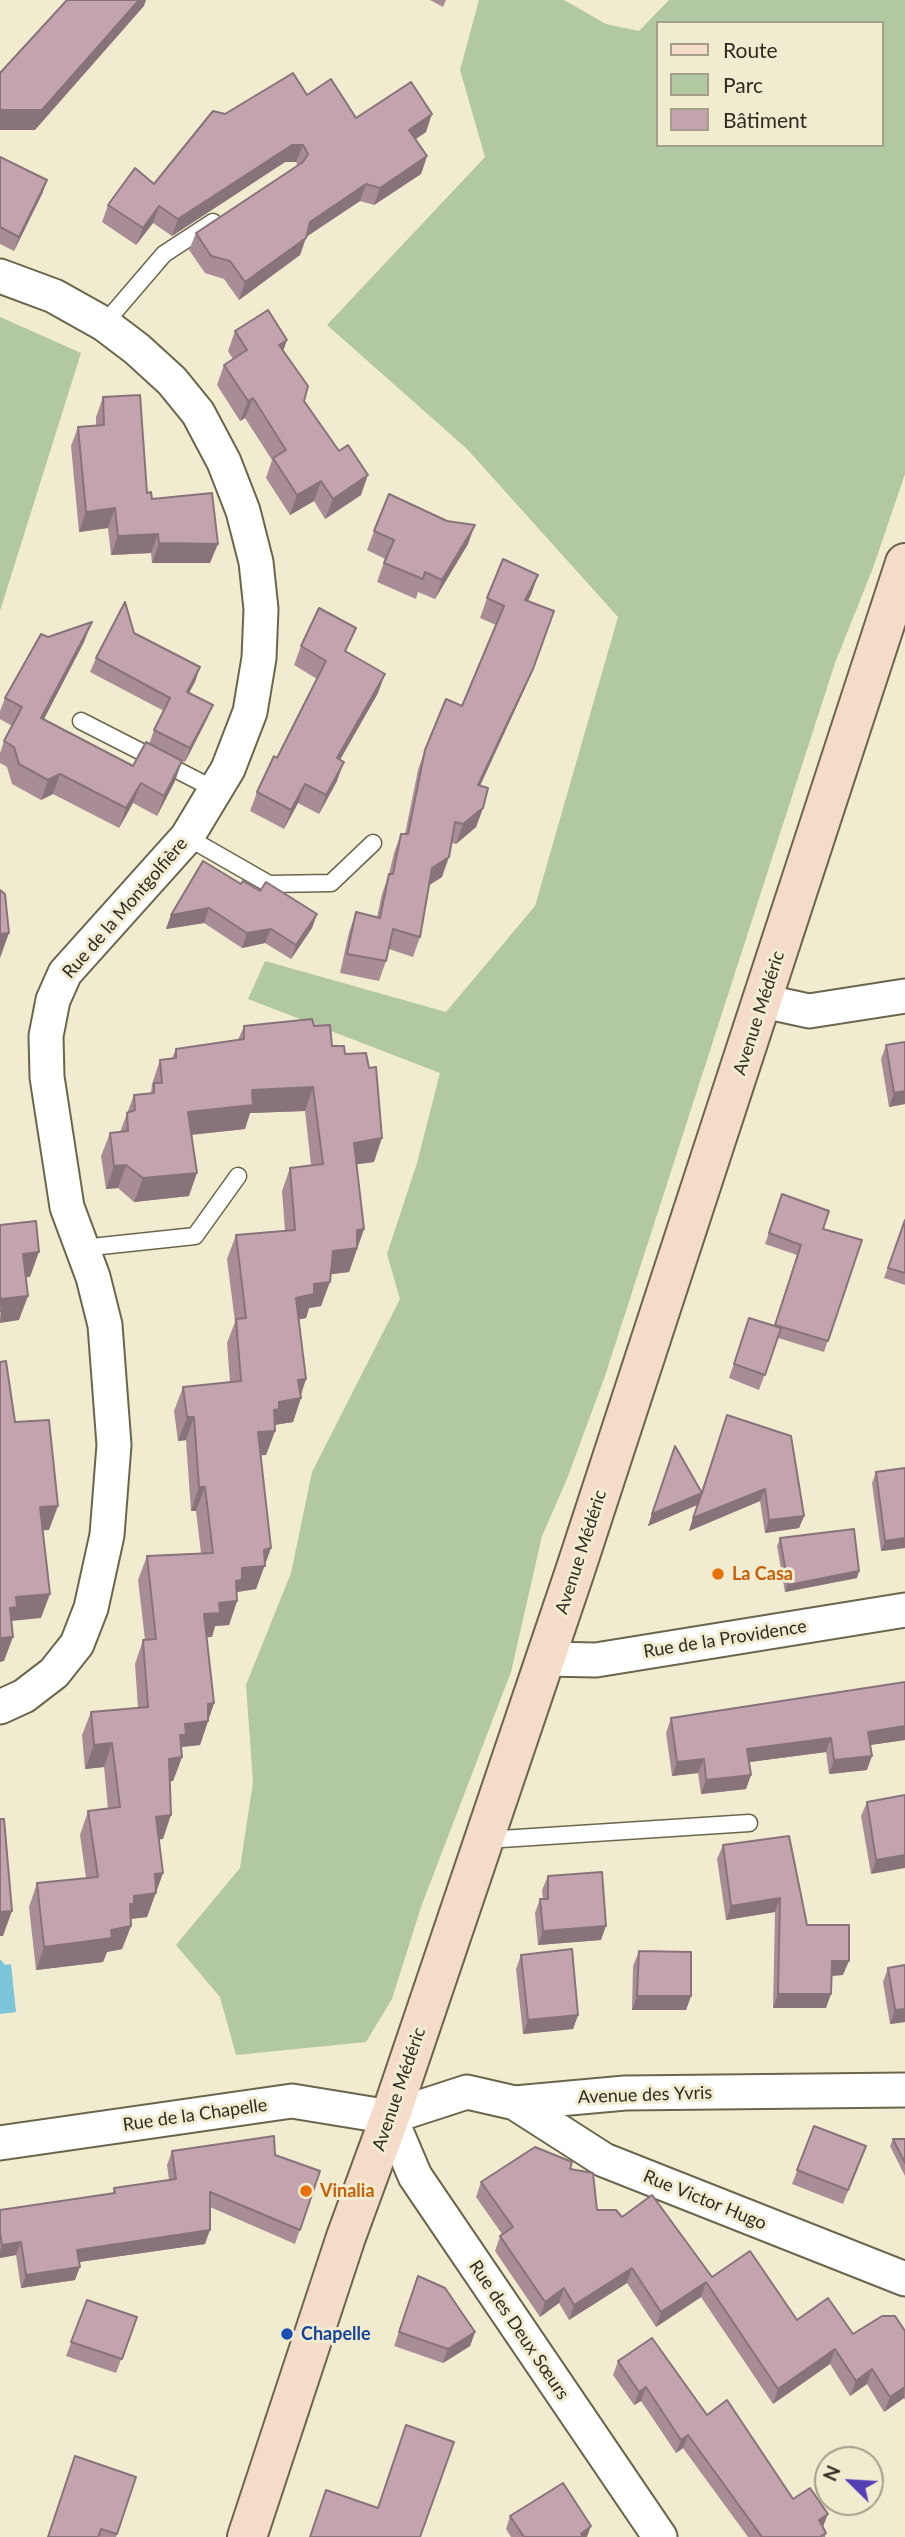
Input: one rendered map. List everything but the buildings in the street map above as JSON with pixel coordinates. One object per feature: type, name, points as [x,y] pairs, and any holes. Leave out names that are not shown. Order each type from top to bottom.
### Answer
[{"type":"main road","name":"Avenue Médéric","points":[[247,2537],[346,2237],[390,2116],[545,1659],[905,563]]},
{"type":"street","name":"Rue de la Montgolfière","points":[[0,276],[54,296],[104,324],[172,381],[198,413],[224,462],[243,511],[256,562],[261,609],[259,659],[250,712],[229,769],[187,837],[65,973],[53,1000],[46,1036],[47,1076],[67,1208],[93,1277],[105,1325],[114,1445],[107,1535],[91,1608],[76,1644],[54,1673],[24,1696],[0,1707]]},
{"type":"street","points":[[763,1001],[808,1011],[905,996]]},
{"type":"street","name":"Rue de la Providence","points":[[545,1659],[596,1660],[905,1610]]},
{"type":"street","name":"Avenue des Yvris","points":[[390,2116],[467,2092],[515,2102],[625,2092],[905,2090]]},
{"type":"street","name":"Rue de la Chapelle","points":[[0,2143],[292,2101],[390,2116]]},
{"type":"street","name":"Rue Victor Hugo","points":[[515,2102],[604,2160],[905,2279]]},
{"type":"street","name":"Rue des Deux Sœurs","points":[[390,2116],[415,2176],[660,2537]]},
{"type":"lane","points":[[104,324],[164,254],[222,216]]},
{"type":"lane","points":[[81,721],[216,790]]},
{"type":"lane","points":[[187,837],[269,884],[331,883],[373,843]]},
{"type":"lane","points":[[82,1248],[195,1236],[239,1176]]},
{"type":"lane","points":[[484,1840],[748,1823]]},
{"type":"green space","points":[[479,0],[564,0],[606,24],[639,31],[669,0],[905,0],[905,474],[873,568],[835,663],[605,1376],[567,1479],[542,1536],[511,1672],[421,1907],[392,1999],[366,2042],[236,2055],[220,1997],[176,1945],[240,1868],[253,1782],[246,1685],[291,1573],[312,1472],[400,1299],[387,1254],[417,1163],[440,1073],[248,999],[265,961],[446,1012],[535,906],[618,617],[467,449],[327,325],[485,157],[460,70]]},
{"type":"green space","points":[[0,317],[81,353],[0,611]]},
{"type":"water","points":[[0,1959],[5,1965],[11,1964],[16,2012],[0,2014]]},
{"type":"place","name":"La Casa","points":[[718,1574]]},
{"type":"place","name":"Vinalia","points":[[306,2191]]},
{"type":"place","name":"Chapelle","points":[[287,2334]]}]
